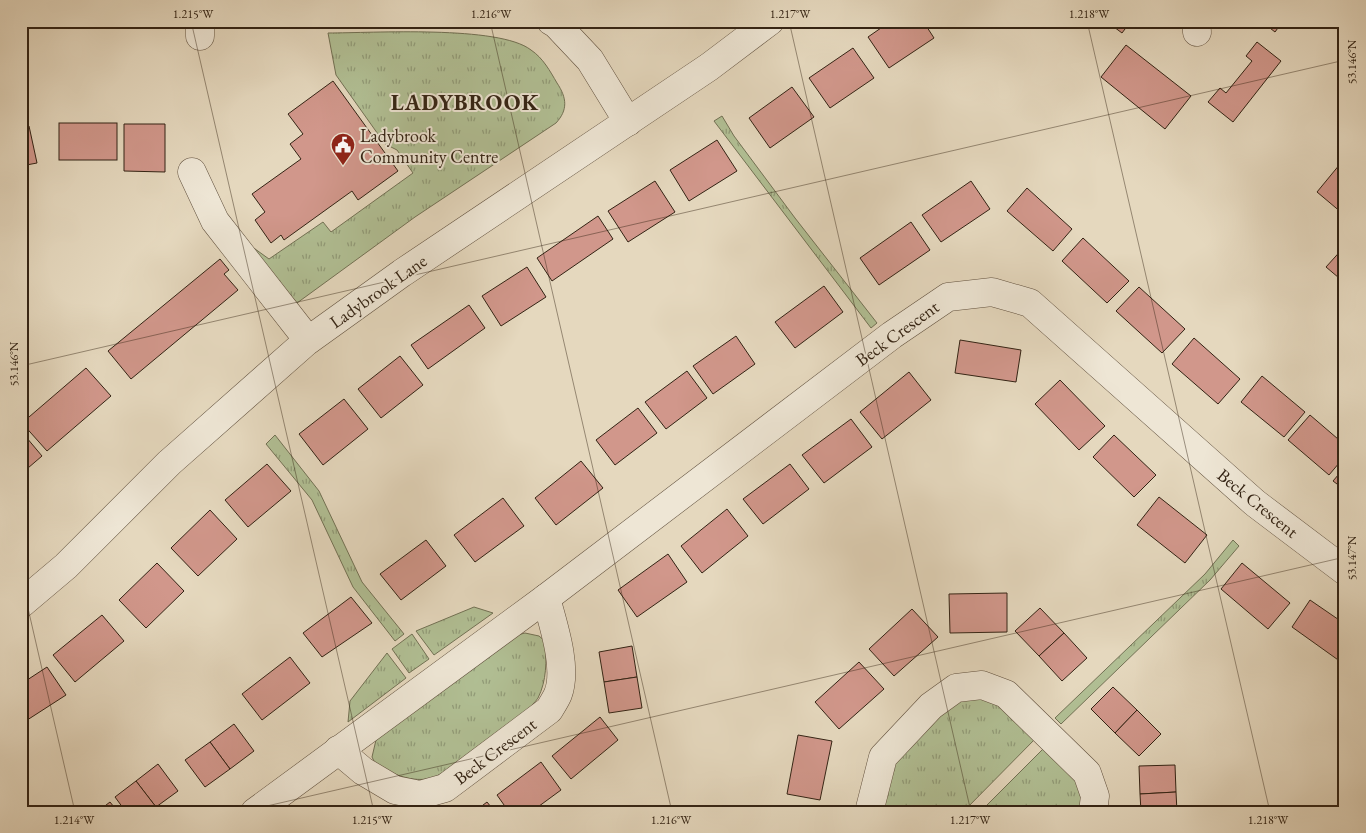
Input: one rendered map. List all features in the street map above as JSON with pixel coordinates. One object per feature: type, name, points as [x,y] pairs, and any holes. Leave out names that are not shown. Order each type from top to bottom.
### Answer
[{"type":"street","points":[[551,21],[590,60],[628,122]]},
{"type":"street","name":"Ladybrook Lane","points":[[21,604],[66,566],[166,467],[308,340],[402,273],[709,67],[770,21]]},
{"type":"street","points":[[192,172],[215,221],[308,340]]},
{"type":"street","name":"Beck Crescent","points":[[255,812],[546,598],[892,335],[948,297],[992,292],[1030,303],[1255,503],[1345,571]]},
{"type":"street","name":"Beck Crescent","points":[[338,750],[363,771],[395,790],[420,795],[445,788],[549,710],[558,694],[562,678],[555,631],[546,598]]},
{"type":"street","points":[[869,812],[883,757],[932,706],[956,688],[982,685],[1006,694],[1087,773],[1095,796],[1093,812]]},
{"type":"green space","points":[[434,32],[492,37],[515,42],[531,50],[546,65],[563,94],[565,104],[563,113],[556,123],[415,217],[297,303],[244,241],[269,259],[323,222],[331,232],[413,173],[397,150],[385,144],[336,75],[328,33]]},
{"type":"green space","points":[[722,116],[734,136],[795,218],[877,323],[871,328],[714,121]]},
{"type":"green space","points":[[275,435],[319,491],[362,582],[404,634],[395,641],[353,587],[312,500],[266,444]]},
{"type":"green space","points":[[1233,540],[1239,546],[1210,580],[1061,724],[1055,718],[1205,574]]},
{"type":"green space","points":[[474,607],[493,613],[434,655],[416,631]]},
{"type":"green space","points":[[525,633],[539,636],[546,642],[546,664],[543,684],[538,698],[520,716],[470,754],[432,778],[411,779],[377,767],[372,757],[376,740],[510,637]]},
{"type":"green space","points":[[412,634],[429,659],[409,673],[392,649]]},
{"type":"green space","points":[[387,653],[406,678],[348,722],[350,701]]},
{"type":"green space","points":[[976,696],[994,700],[1036,738],[963,812],[880,812],[895,760],[945,711],[959,701]]},
{"type":"green space","points":[[1044,748],[1072,775],[1079,790],[1082,812],[980,812]]},
{"type":"building","points":[[891,21],[923,21],[934,38],[889,68],[868,37]]},
{"type":"building","points":[[1106,21],[1131,21],[1122,33]]},
{"type":"building","points":[[1261,21],[1283,21],[1275,32]]},
{"type":"building","points":[[1257,42],[1281,61],[1233,122],[1208,102],[1220,88],[1226,93],[1252,61],[1246,56]]},
{"type":"building","points":[[1126,45],[1191,96],[1165,129],[1101,77]]},
{"type":"building","points":[[853,48],[874,78],[830,108],[809,78]]},
{"type":"building","name":"Ladybrook Community Centre","points":[[333,81],[398,171],[358,200],[352,191],[284,240],[281,235],[271,243],[255,220],[265,212],[252,194],[301,159],[290,144],[303,134],[288,114]]},
{"type":"building","points":[[792,87],[814,117],[770,148],[749,118]]},
{"type":"building","points":[[59,123],[117,123],[117,160],[59,160]]},
{"type":"building","points":[[124,124],[165,124],[165,172],[124,171]]},
{"type":"building","points":[[29,126],[37,163],[21,166],[21,127]]},
{"type":"building","points":[[717,140],[737,171],[689,201],[670,170]]},
{"type":"building","points":[[1345,158],[1345,209],[1342,213],[1317,192]]},
{"type":"building","points":[[655,181],[675,212],[628,242],[608,211]]},
{"type":"building","points":[[971,181],[990,209],[941,242],[922,215]]},
{"type":"building","points":[[1027,188],[1072,229],[1053,251],[1007,211]]},
{"type":"building","points":[[598,216],[613,239],[552,281],[537,258]]},
{"type":"building","points":[[911,222],[930,250],[879,285],[860,258]]},
{"type":"building","points":[[1083,238],[1129,281],[1107,303],[1062,261]]},
{"type":"building","points":[[1345,246],[1345,283],[1326,267]]},
{"type":"building","points":[[220,259],[229,270],[224,274],[238,290],[131,379],[108,351]]},
{"type":"building","points":[[527,267],[546,297],[501,326],[482,296]]},
{"type":"building","points":[[824,286],[843,312],[795,348],[775,322]]},
{"type":"building","points":[[1139,287],[1185,329],[1162,353],[1116,311]]},
{"type":"building","points":[[469,305],[485,328],[428,369],[411,345]]},
{"type":"building","points":[[736,336],[755,364],[713,394],[693,366]]},
{"type":"building","points":[[1194,338],[1240,379],[1218,404],[1172,364]]},
{"type":"building","points":[[960,340],[1021,350],[1016,382],[955,373]]},
{"type":"building","points":[[400,356],[423,385],[381,418],[358,389]]},
{"type":"building","points":[[86,368],[111,396],[47,451],[22,423]]},
{"type":"building","points":[[687,371],[707,398],[666,429],[645,402]]},
{"type":"building","points":[[909,372],[931,400],[882,439],[860,412]]},
{"type":"building","points":[[1262,376],[1305,412],[1284,437],[1241,402]]},
{"type":"building","points":[[1060,380],[1105,426],[1079,450],[1035,404]]},
{"type":"building","points":[[344,399],[368,429],[323,465],[299,434]]},
{"type":"building","points":[[638,408],[657,433],[615,465],[596,440]]},
{"type":"building","points":[[1310,415],[1345,445],[1345,456],[1329,475],[1288,440]]},
{"type":"building","points":[[851,419],[872,447],[824,483],[802,455]]},
{"type":"building","points":[[21,431],[42,456],[21,474]]},
{"type":"building","points":[[1114,435],[1156,475],[1134,497],[1093,457]]},
{"type":"building","points":[[581,461],[603,488],[556,525],[535,498]]},
{"type":"building","points":[[267,464],[291,491],[248,527],[225,500]]},
{"type":"building","points":[[790,464],[809,489],[763,524],[743,499]]},
{"type":"building","points":[[1345,467],[1345,490],[1333,481]]},
{"type":"building","points":[[1159,497],[1207,535],[1185,563],[1137,525]]},
{"type":"building","points":[[503,498],[524,526],[475,562],[454,535]]},
{"type":"building","points":[[727,509],[748,536],[702,573],[681,546]]},
{"type":"building","points":[[210,510],[237,539],[198,576],[171,548]]},
{"type":"building","points":[[426,540],[446,566],[401,600],[380,574]]},
{"type":"building","points":[[668,554],[687,582],[637,617],[618,590]]},
{"type":"building","points":[[157,563],[184,591],[146,628],[119,600]]},
{"type":"building","points":[[1242,563],[1290,603],[1268,629],[1221,589]]},
{"type":"building","points":[[1007,593],[1007,632],[950,633],[949,594]]},
{"type":"building","points":[[351,597],[372,623],[322,657],[303,633]]},
{"type":"building","points":[[1310,600],[1345,624],[1345,656],[1341,662],[1292,627]]},
{"type":"building","points":[[1040,608],[1064,633],[1039,656],[1015,631]]},
{"type":"building","points":[[912,609],[938,637],[894,676],[869,649]]},
{"type":"building","points":[[102,615],[124,641],[75,682],[53,655]]},
{"type":"building","points":[[1064,633],[1087,658],[1062,681],[1039,656]]},
{"type":"building","points":[[632,646],[637,677],[604,682],[599,652]]},
{"type":"building","points":[[290,657],[310,683],[262,720],[242,694]]},
{"type":"building","points":[[859,662],[884,689],[839,729],[815,702]]},
{"type":"building","points":[[47,667],[66,695],[21,724],[21,684]]},
{"type":"building","points":[[637,677],[642,708],[609,713],[604,682]]},
{"type":"building","points":[[1113,687],[1137,710],[1115,733],[1091,709]]},
{"type":"building","points":[[1137,710],[1161,734],[1139,756],[1115,733]]},
{"type":"building","points":[[600,717],[618,740],[571,779],[552,756]]},
{"type":"building","points":[[234,724],[254,751],[230,769],[210,742]]},
{"type":"building","points":[[798,735],[832,741],[820,800],[787,794]]},
{"type":"building","points":[[210,742],[230,769],[205,787],[185,760]]},
{"type":"building","points":[[541,762],[561,790],[531,812],[509,812],[497,795]]},
{"type":"building","points":[[158,764],[178,791],[156,807],[136,781]]},
{"type":"building","points":[[1175,765],[1176,792],[1140,794],[1139,766]]},
{"type":"building","points":[[136,781],[156,807],[150,812],[126,812],[115,797]]},
{"type":"building","points":[[1176,792],[1177,812],[1141,812],[1140,794]]},
{"type":"building","points":[[110,802],[118,812],[97,812]]},
{"type":"building","points":[[487,802],[495,812],[474,812]]},
{"type":"place","name":"Ladybrook Community Centre","points":[[343,166]]},
{"type":"district","name":"LADYBROOK","points":[[465,102]]}]
